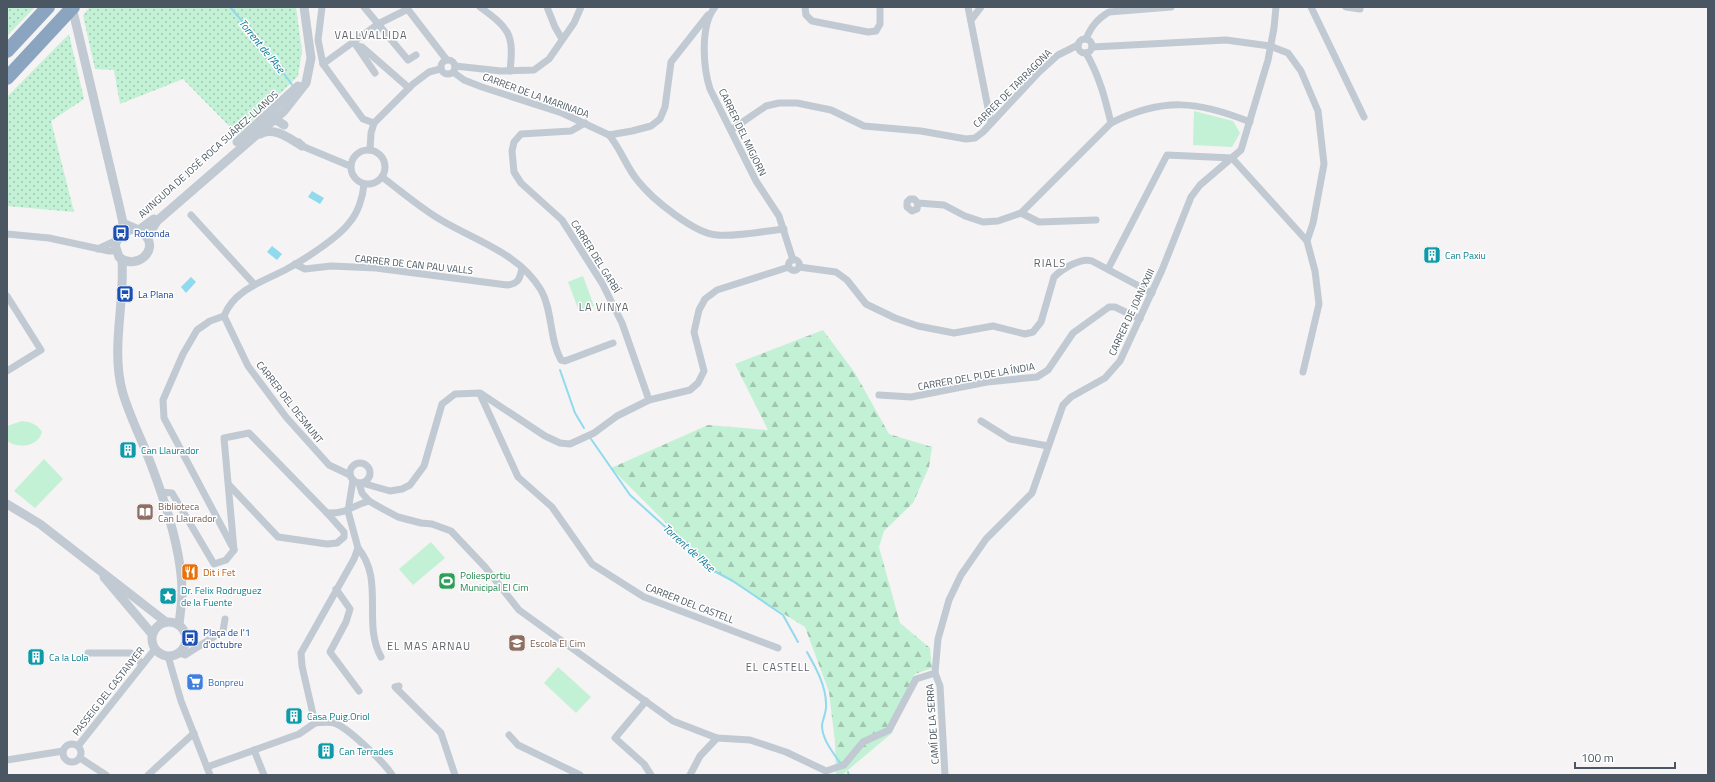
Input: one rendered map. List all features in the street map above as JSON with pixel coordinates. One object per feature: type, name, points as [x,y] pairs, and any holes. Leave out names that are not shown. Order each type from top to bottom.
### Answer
[{"type":"highway","points":[[7,51],[48,7]]},
{"type":"highway","points":[[7,78],[72,7]]},
{"type":"street","points":[[72,7],[123,223],[121,232],[115,241],[98,249]]},
{"type":"street","points":[[304,7],[311,58],[309,72]]},
{"type":"street","points":[[322,7],[318,40],[322,64],[363,119],[374,123]]},
{"type":"street","points":[[364,7],[408,60],[416,55]]},
{"type":"street","points":[[480,7],[493,17],[511,38],[512,48],[510,70]]},
{"type":"street","points":[[547,7],[555,27],[562,39]]},
{"type":"street","points":[[440,69],[446,74],[454,69],[534,70],[549,59],[574,23],[581,7]]},
{"type":"street","points":[[715,7],[671,62],[664,107],[660,119],[651,126],[609,135],[617,144],[638,181],[671,212],[703,232],[718,235],[784,229]]},
{"type":"street","points":[[805,7],[806,15],[812,21],[868,32],[876,31],[880,24],[880,7]]},
{"type":"street","points":[[968,7],[991,123]]},
{"type":"street","points":[[971,20],[981,7]]},
{"type":"street","points":[[1111,123],[1103,89],[1093,64],[1086,53],[1080,51],[1078,45],[1082,40],[1086,39],[1093,25],[1100,17],[1109,12],[1171,7]]},
{"type":"street","name":"CARRER DE JOAN XXIII","points":[[935,673],[938,639],[949,600],[961,575],[986,538],[1032,493],[1063,405],[1071,397],[1097,384],[1112,371],[1120,361],[1152,293],[1191,197],[1200,185],[1241,150],[1270,46],[1274,28],[1276,7]]},
{"type":"street","points":[[1311,7],[1364,117]]},
{"type":"street","points":[[1346,7],[1360,10]]},
{"type":"street","points":[[322,64],[356,44],[378,24],[407,8],[446,59],[453,61],[454,69]]},
{"type":"street","name":"CARRER DEL MIGJORN","points":[[708,15],[705,39],[706,76],[710,89],[756,181],[779,216],[793,260]]},
{"type":"street","points":[[1086,39],[1091,42],[1092,47],[1090,52],[1086,53]]},
{"type":"street","points":[[1092,47],[1226,40],[1270,46],[1283,50],[1293,57],[1318,111],[1324,164],[1313,223],[1307,241]]},
{"type":"street","points":[[356,44],[362,47],[409,88]]},
{"type":"street","points":[[356,44],[375,73]]},
{"type":"street","name":"CARRER DE TARRAGONA","points":[[731,130],[760,109],[779,103],[801,103],[824,108],[864,126],[921,131],[966,139],[978,136],[1038,73],[1058,55],[1078,45]]},
{"type":"street","points":[[440,69],[441,63],[446,59]]},
{"type":"street","points":[[370,66],[378,61]]},
{"type":"street","points":[[370,150],[371,133],[374,123],[409,88],[429,72],[440,69]]},
{"type":"street","name":"CARRER DE LA MARINADA","points":[[454,69],[464,80],[585,123],[609,135]]},
{"type":"street","name":"AVINGUDA DE JOSÉ ROCA SUÁREZ-LLANOS","points":[[136,229],[150,223],[295,89],[309,72]]},
{"type":"street","name":"AVINGUDA DE JOSÉ ROCA SUÁREZ-LLANOS","points":[[147,237],[157,221],[284,111],[306,83],[309,72]]},
{"type":"street","points":[[278,132],[272,121],[273,115],[295,89]]},
{"type":"street","points":[[918,203],[944,205],[965,216],[983,222],[998,221],[1021,213],[1111,123],[1143,108],[1173,105],[1210,108],[1250,122]]},
{"type":"street","points":[[284,111],[284,125],[288,133],[302,146]]},
{"type":"street","points":[[232,147],[238,146],[265,122],[272,121],[284,125]]},
{"type":"street","name":"CARRER DEL GARBÍ","points":[[585,123],[571,131],[521,134],[514,142],[512,162],[514,172],[521,183],[562,220],[602,282],[622,323],[649,400]]},
{"type":"street","points":[[250,139],[265,131],[278,132],[302,146],[350,166]]},
{"type":"street","points":[[370,150],[377,153],[384,161],[385,166],[382,177],[374,183],[364,184],[354,178],[350,166],[357,154],[370,150]]},
{"type":"street","points":[[1108,269],[1167,155],[1232,158],[1307,241],[1315,271],[1318,304],[1304,372]]},
{"type":"street","points":[[382,177],[438,219],[487,243],[522,268],[542,292],[551,320],[556,351],[561,360],[565,361],[613,343]]},
{"type":"street","points":[[234,550],[164,418],[163,400],[183,354],[197,330],[210,321],[224,316],[228,306],[241,293],[254,284],[295,264],[317,250],[349,223],[362,199],[364,184]]},
{"type":"street","points":[[1021,213],[1039,222],[1096,220]]},
{"type":"street","points":[[191,215],[254,284]]},
{"type":"street","points":[[122,260],[132,263],[139,262],[147,254],[149,244],[147,237],[136,229],[123,223]]},
{"type":"street","points":[[121,232],[136,229]]},
{"type":"street","points":[[7,234],[49,238],[98,249],[116,251]]},
{"type":"street","points":[[115,241],[116,251],[122,260],[124,278],[118,352],[122,389],[161,492],[180,567],[182,592],[179,625]]},
{"type":"street","points":[[789,267],[789,262],[793,260],[799,263],[799,267]]},
{"type":"street","points":[[789,267],[795,271],[799,267],[836,272],[847,280],[866,304],[890,316],[918,326],[954,333],[1000,327],[1025,334],[1033,332],[1041,322],[1053,279],[1056,275],[1073,265],[1087,260],[1108,269],[1152,293]]},
{"type":"street","points":[[124,278],[132,263]]},
{"type":"street","name":"CARRER DE CAN PAU VALLS","points":[[295,264],[305,269],[331,266],[376,268],[507,285],[517,282],[520,278],[522,268]]},
{"type":"street","points":[[339,470],[356,481],[372,487],[390,491],[402,489],[410,485],[417,476],[427,456],[442,404],[455,394],[480,393],[545,436],[560,443],[570,444],[589,435],[618,416],[649,400],[690,390],[702,377],[704,371],[703,362],[696,343],[694,332],[699,310],[705,299],[717,290],[789,267]]},
{"type":"street","points":[[7,296],[40,350],[7,371]]},
{"type":"street","name":"CARRER DEL PI DE LA ÍNDIA","points":[[879,395],[911,398],[987,382],[1037,377],[1048,370],[1073,333],[1110,307],[1115,307],[1140,319]]},
{"type":"street","name":"CARRER DEL DESMUNT","points":[[224,316],[248,366],[286,417],[329,465],[339,470]]},
{"type":"street","name":"CARRER DEL CASTELL","points":[[480,393],[518,477],[552,507],[592,564],[644,597],[778,648]]},
{"type":"street","points":[[981,421],[1010,439],[1048,446]]},
{"type":"street","points":[[161,492],[172,492],[214,564],[226,560],[234,550],[224,438],[249,433],[327,513],[344,532],[344,537],[337,543],[327,544],[278,537],[229,484]]},
{"type":"street","points":[[339,470],[352,467],[357,463],[364,463],[369,468],[370,475],[375,483],[382,489]]},
{"type":"street","points":[[352,467],[356,481],[369,502],[398,517],[421,523],[432,524],[451,531],[485,567],[518,610],[673,721],[717,738],[750,740],[786,752],[826,771],[844,765],[863,742],[889,730],[916,678],[935,673]]},
{"type":"street","points":[[356,481],[368,480],[370,475]]},
{"type":"street","points":[[356,481],[348,511],[358,548],[367,559],[373,588],[372,623],[375,646],[382,657]]},
{"type":"street","points":[[364,495],[372,487]]},
{"type":"street","points":[[327,513],[336,514],[348,511],[358,504],[369,502]]},
{"type":"street","points":[[7,504],[40,524],[90,561],[166,622],[179,625],[186,636],[186,643],[179,653]]},
{"type":"street","points":[[315,723],[302,666],[301,653],[354,559],[358,548]]},
{"type":"street","points":[[90,561],[152,634]]},
{"type":"street","points":[[336,589],[350,609],[346,622],[330,652],[359,691]]},
{"type":"street","points":[[166,622],[158,625],[152,634],[152,642],[155,649],[161,654],[168,656],[179,653],[185,655],[223,631],[225,619]]},
{"type":"street","name":"PASSEIG DEL CASTANYER","points":[[78,746],[155,649]]},
{"type":"street","points":[[88,653],[131,653],[142,665]]},
{"type":"street","points":[[168,656],[181,701],[210,775]]},
{"type":"street","name":"CAMÍ DE LA SERRA","points":[[935,673],[940,686],[945,775]]},
{"type":"street","points":[[399,686],[395,687],[441,733],[455,775]]},
{"type":"street","points":[[646,701],[616,738],[644,764],[651,775]]},
{"type":"street","points":[[207,767],[299,734],[315,723],[334,723],[351,734],[386,766],[392,775]]},
{"type":"street","points":[[148,775],[194,732]]},
{"type":"street","points":[[510,735],[518,745],[580,775]]},
{"type":"street","points":[[690,775],[700,756],[717,738]]},
{"type":"street","points":[[7,760],[63,751],[69,744],[78,746],[81,751],[80,758],[75,762],[68,762],[64,758],[63,751]]},
{"type":"street","points":[[254,750],[264,775]]},
{"type":"street","points":[[80,758],[106,775]]},
{"type":"green space","points":[[7,7],[35,7],[7,36]]},
{"type":"green space","points":[[90,7],[296,7],[302,51],[298,76],[238,135],[183,79],[120,104],[114,70],[95,69],[83,15]]},
{"type":"green space","points":[[69,34],[84,99],[51,121],[74,212],[7,206],[7,97]]},
{"type":"green space","points":[[1194,111],[1233,121],[1240,133],[1232,147],[1193,145]]},
{"type":"green space","points":[[583,276],[594,306],[579,311],[568,282]]},
{"type":"green space","points":[[823,330],[855,373],[889,434],[932,447],[929,467],[913,503],[884,531],[879,547],[900,623],[930,648],[932,668],[915,674],[892,733],[842,775],[836,775],[835,742],[829,692],[805,627],[714,571],[611,468],[708,425],[768,430],[735,364]]},
{"type":"green space","points":[[22,421],[36,425],[42,432],[40,437],[32,444],[22,446],[11,444],[7,441],[7,426]]},
{"type":"green space","points":[[44,459],[63,479],[35,508],[14,491]]},
{"type":"green space","points":[[431,542],[445,558],[413,585],[399,569]]},
{"type":"green space","points":[[558,667],[591,697],[576,713],[544,683]]},
{"type":"water","points":[[312,191],[324,198],[320,204],[308,197]]},
{"type":"water","points":[[272,246],[282,254],[277,260],[267,252]]},
{"type":"water","points":[[191,277],[196,282],[186,293],[181,287]]},
{"type":"waterway","name":"Torrent de l'Ase","points":[[230,7],[242,21],[243,25],[266,49],[293,86]]},
{"type":"waterway","name":"Torrent de l'Ase","points":[[560,370],[575,413],[584,428]]},
{"type":"waterway","name":"Torrent de l'Ase","points":[[591,439],[630,495],[714,571],[733,581],[783,615],[798,642]]},
{"type":"waterway","name":"Torrent de l'Ase","points":[[807,652],[817,671],[826,697],[826,707],[822,730],[828,746],[840,763]]},
{"type":"place","name":"Rotonda","points":[[121,233]]},
{"type":"place","name":"Can Paxiu","points":[[1432,255]]},
{"type":"place","name":"La Plana","points":[[125,294]]},
{"type":"place","name":"Can Llaurador","points":[[128,450]]},
{"type":"place","name":"Biblioteca Can Llaurador","points":[[145,512]]},
{"type":"place","name":"Dit i Fet","points":[[190,572]]},
{"type":"place","name":"Poliesportiu Municipal El Cim","points":[[447,581]]},
{"type":"place","name":"Dr. Felix Rodruguez de la Fuente","points":[[168,596]]},
{"type":"place","name":"Plaça de l'1 d'octubre","points":[[190,638]]},
{"type":"place","name":"Escola El Cim","points":[[517,643]]},
{"type":"place","name":"Ca la Lola","points":[[36,657]]},
{"type":"place","name":"Bonpreu","points":[[195,682]]},
{"type":"place","name":"Casa Puig.Oriol","points":[[294,716]]},
{"type":"place","name":"Can Terrades","points":[[326,751]]},
{"type":"district","name":"VALLVALLIDA","points":[[371,35]]},
{"type":"district","name":"RIALS","points":[[1050,263]]},
{"type":"district","name":"LA VINYA","points":[[604,307]]},
{"type":"district","name":"EL MAS ARNAU","points":[[429,646]]},
{"type":"district","name":"EL CASTELL","points":[[778,667]]}]
